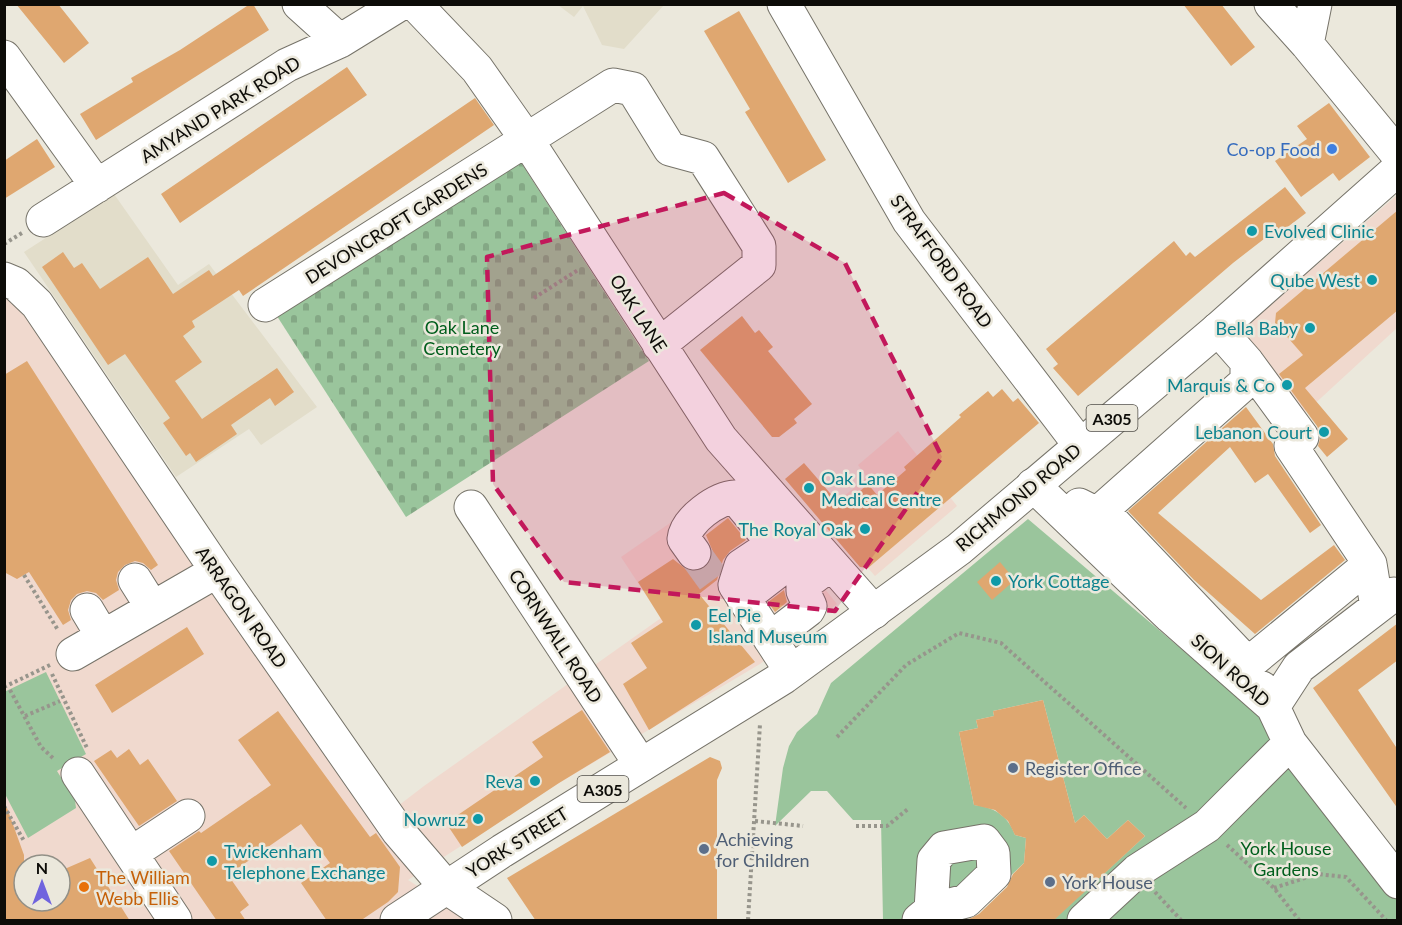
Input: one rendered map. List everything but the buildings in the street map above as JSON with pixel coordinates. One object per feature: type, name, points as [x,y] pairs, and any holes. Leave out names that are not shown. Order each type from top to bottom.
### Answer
[{"type":"street","points":[[299,4],[340,41]]},
{"type":"street","name":"AMYAND PARK ROAD","points":[[43,220],[287,65],[340,41],[400,4]]},
{"type":"street","name":"OAK LANE","points":[[415,4],[477,69],[527,141],[720,439],[804,544],[873,612]]},
{"type":"street","points":[[1271,4],[1307,44],[1398,155]]},
{"type":"street","points":[[1307,44],[1315,4]]},
{"type":"street","name":"STRAFFORD ROAD","points":[[787,6],[909,221],[1080,445]]},
{"type":"street","points":[[4,57],[97,186]]},
{"type":"street","name":"DEVONCROFT GARDENS","points":[[265,305],[613,85],[633,89],[670,149],[704,158],[759,246],[759,265],[659,345]]},
{"type":"street","name":"RICHMOND ROAD","points":[[762,692],[958,549],[1218,329],[1398,169]]},
{"type":"street","name":"ARRAGON ROAD","points":[[4,279],[15,284],[37,304],[217,571],[398,831],[446,887],[495,921]]},
{"type":"street","points":[[1034,485],[1112,521],[1248,664],[1273,707],[1299,668],[1387,599],[1370,564],[1291,446],[1302,437],[1247,362],[1218,329]]},
{"type":"street","points":[[1097,514],[1247,381],[1247,362]]},
{"type":"street","name":"SION ROAD","points":[[1034,485],[1171,617],[1273,707],[1290,743],[1392,863]]},
{"type":"street","points":[[694,553],[684,539],[685,531],[690,523],[727,497],[735,496],[804,544]]},
{"type":"street","name":"CORNWALL ROAD","points":[[471,507],[641,765]]},
{"type":"street","points":[[744,605],[803,585],[804,544]]},
{"type":"street","points":[[744,605],[804,544]]},
{"type":"street","points":[[1248,664],[1370,564]]},
{"type":"street","points":[[60,660],[95,622],[143,593],[217,571]]},
{"type":"street","points":[[744,605],[791,671]]},
{"type":"street","name":"YORK STREET","points":[[397,921],[446,887],[762,692]]},
{"type":"street","points":[[1084,921],[1137,871],[1207,826],[1290,743]]},
{"type":"street","points":[[78,774],[175,921]]},
{"type":"street","points":[[132,853],[188,816]]},
{"type":"path","points":[[534,298],[601,255]]},
{"type":"path","points":[[10,690],[41,747],[63,767],[78,774],[91,755],[60,660],[24,575]]},
{"type":"path","points":[[837,737],[906,665],[959,633],[1000,643],[1274,888],[1299,921]]},
{"type":"path","points":[[4,687],[60,660]]},
{"type":"path","points":[[748,921],[762,692]]},
{"type":"path","points":[[25,716],[60,701]]},
{"type":"path","points":[[4,806],[24,841]]},
{"type":"path","points":[[856,826],[887,826],[908,809]]},
{"type":"path","points":[[755,821],[803,826]]},
{"type":"path","points":[[1137,871],[1180,921]]},
{"type":"path","points":[[1274,888],[1317,874],[1346,877],[1386,921]]},
{"type":"highlighted area","points":[[724,193],[845,263],[942,457],[835,611],[564,582],[493,484],[487,257]]},
{"type":"shaded area","points":[[558,5],[664,5],[624,49],[602,45],[583,6],[574,17]]},
{"type":"shaded area","points":[[114,194],[178,285],[209,264],[317,407],[261,445],[249,429],[176,477],[24,252]]},
{"type":"shaded area","points":[[1397,195],[1397,328],[1297,420],[1235,336]]},
{"type":"shaded area","points":[[5,297],[20,301],[377,822],[424,786],[661,618],[621,557],[735,478],[837,604],[760,664],[559,783],[408,880],[471,920],[5,920]]},
{"type":"shaded area","points":[[898,431],[957,506],[875,576],[868,568],[860,567],[818,518],[867,477],[858,465]]},
{"type":"green space","name":"Oak Lane Cemetery","points":[[518,158],[649,361],[406,517],[275,313]]},
{"type":"green space","name":"York House Gardens","points":[[1028,519],[1271,725],[1345,831],[1397,900],[1397,920],[1053,920],[1145,836],[1128,820],[1107,839],[1084,815],[1075,823],[1043,700],[993,711],[994,716],[976,720],[978,728],[959,732],[974,805],[999,813],[1008,822],[1015,835],[1026,838],[1024,863],[964,920],[883,920],[881,820],[853,820],[827,791],[811,791],[775,826],[783,768],[789,746],[797,732],[817,714],[831,683]]},
{"type":"green space","points":[[46,672],[86,754],[57,771],[75,800],[76,808],[28,838],[5,794],[4,692]]},
{"type":"tunnel","points":[[694,553],[715,582]]},
{"type":"place","name":"Co-op Food","points":[[1332,149]]},
{"type":"place","name":"Evolved Clinic","points":[[1252,231]]},
{"type":"place","name":"Qube West","points":[[1372,280]]},
{"type":"place","name":"Bella Baby","points":[[1310,328]]},
{"type":"place","name":"Marquis & Co","points":[[1287,385]]},
{"type":"place","name":"Lebanon Court","points":[[1324,432]]},
{"type":"place","name":"Oak Lane Medical Centre","points":[[809,488]]},
{"type":"place","name":"The Royal Oak","points":[[865,529]]},
{"type":"place","name":"York Cottage","points":[[996,581]]},
{"type":"place","name":"Eel Pie Island Museum","points":[[696,625]]},
{"type":"place","name":"Register Office","points":[[1013,768]]},
{"type":"place","name":"Reva","points":[[535,781]]},
{"type":"place","name":"Nowruz","points":[[478,819]]},
{"type":"place","name":"Achieving for Children","points":[[704,849]]},
{"type":"place","name":"Twickenham Telephone Exchange","points":[[212,861]]},
{"type":"place","name":"York House","points":[[1050,882]]},
{"type":"place","name":"The William Webb Ellis","points":[[84,887]]}]
